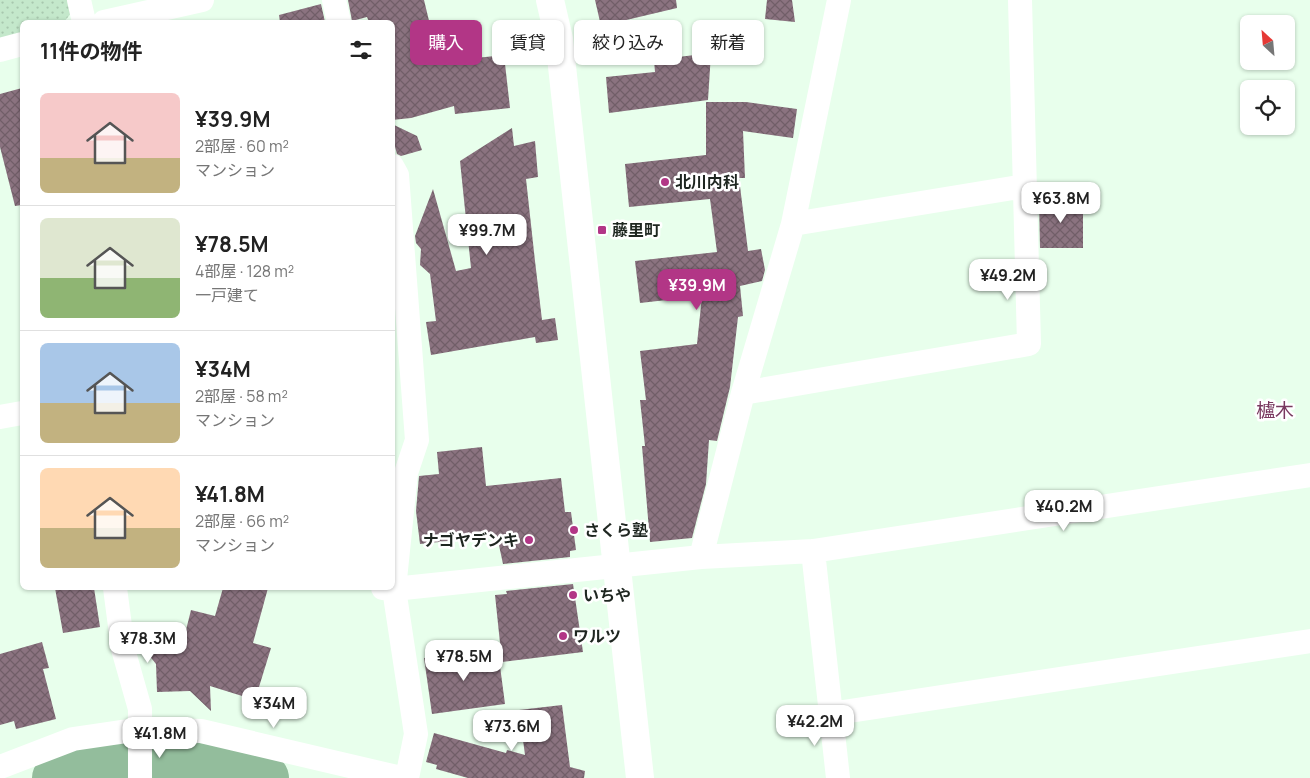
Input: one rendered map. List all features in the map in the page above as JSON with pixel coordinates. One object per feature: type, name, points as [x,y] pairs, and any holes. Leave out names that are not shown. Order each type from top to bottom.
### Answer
[{"type":"street","points":[[79,0],[84,20]]},
{"type":"street","points":[[113,20],[202,0]]},
{"type":"street","points":[[334,0],[339,20]]},
{"type":"street","points":[[550,0],[560,48],[640,778]]},
{"type":"street","points":[[701,557],[743,393],[793,224],[839,0]]},
{"type":"street","points":[[743,393],[1029,344],[1020,0]]},
{"type":"street","points":[[0,50],[20,45]]},
{"type":"street","points":[[395,171],[397,175],[417,440],[406,473],[395,543]]},
{"type":"street","points":[[793,224],[1025,186]]},
{"type":"street","points":[[0,417],[20,413]]},
{"type":"street","points":[[395,587],[701,557],[813,552],[1310,475]]},
{"type":"street","points":[[813,552],[838,778]]},
{"type":"street","points":[[115,590],[123,649],[140,709],[140,776]]},
{"type":"street","points":[[388,590],[416,734],[407,778]]},
{"type":"street","points":[[832,712],[843,712],[1310,642]]},
{"type":"street","points":[[0,767],[73,739],[141,737],[201,731],[401,778]]},
{"type":"green space","points":[[0,0],[69,0],[72,12],[66,20],[20,20],[20,36],[0,41]]},
{"type":"building","points":[[348,0],[424,0],[429,20],[410,20],[410,65],[482,65],[482,57],[492,56],[492,65],[505,65],[510,108],[455,114],[454,106],[411,118],[395,120],[395,20],[368,20],[367,17],[352,20]]},
{"type":"building","points":[[595,0],[676,0],[677,8],[626,20],[600,20]]},
{"type":"building","points":[[767,0],[792,0],[795,22],[765,19]]},
{"type":"building","points":[[321,4],[325,20],[280,20],[279,15]]},
{"type":"building","points":[[692,55],[692,65],[710,65],[708,100],[609,113],[606,77],[655,72],[654,65],[682,65],[682,57]]},
{"type":"building","points":[[20,89],[20,205],[15,206],[0,147],[0,94]]},
{"type":"building","points":[[706,102],[746,102],[797,109],[793,138],[743,131],[745,178],[739,178],[748,251],[761,249],[765,270],[762,281],[740,286],[743,316],[738,317],[730,387],[717,441],[709,440],[706,484],[692,538],[650,542],[642,446],[645,446],[640,400],[646,400],[640,351],[697,344],[702,296],[640,303],[635,261],[717,252],[710,199],[629,207],[625,164],[706,155]]},
{"type":"building","points":[[395,125],[417,136],[422,150],[401,156],[397,154]]},
{"type":"building","points":[[512,128],[514,146],[535,141],[538,177],[526,179],[535,261],[542,320],[555,318],[558,340],[536,343],[535,337],[431,355],[426,322],[436,321],[430,274],[420,265],[421,249],[416,243],[415,236],[433,189],[456,271],[471,268],[460,161]]},
{"type":"building","points":[[1039,200],[1083,200],[1083,248],[1040,248]]},
{"type":"building","points":[[482,447],[486,486],[561,478],[565,512],[571,512],[576,550],[570,551],[570,557],[503,564],[497,536],[420,544],[416,511],[419,476],[439,474],[437,452]]},
{"type":"building","points":[[573,584],[583,652],[502,662],[495,595],[507,594],[506,591]]},
{"type":"building","points":[[55,590],[94,590],[100,627],[63,633]]},
{"type":"building","points":[[222,590],[267,590],[253,643],[271,648],[255,700],[210,686],[211,711],[190,691],[157,692],[156,664],[148,654],[148,639],[184,638],[191,610],[215,616]]},
{"type":"building","points":[[42,642],[49,668],[43,669],[56,719],[16,729],[14,721],[0,725],[0,654]]},
{"type":"building","points":[[498,651],[505,704],[432,714],[424,658]]},
{"type":"building","points":[[562,705],[570,767],[585,771],[584,778],[468,778],[436,769],[437,765],[426,762],[434,733],[506,753],[507,750],[525,755],[519,710]]},
{"type":"waterway","points":[[56,778],[66,774],[142,760],[234,770],[265,778]]},
{"type":"place","name":"北川内科","points":[[665,182]]},
{"type":"place","name":"藤里町","points":[[602,230]]},
{"type":"place","name":"さくら塾","points":[[574,530]]},
{"type":"place","name":"ナゴヤデンキ","points":[[529,540]]},
{"type":"place","name":"いちや","points":[[573,595]]},
{"type":"place","name":"ワルツ","points":[[563,636]]},
{"type":"district","name":"櫨木","points":[[1275,410]]}]
